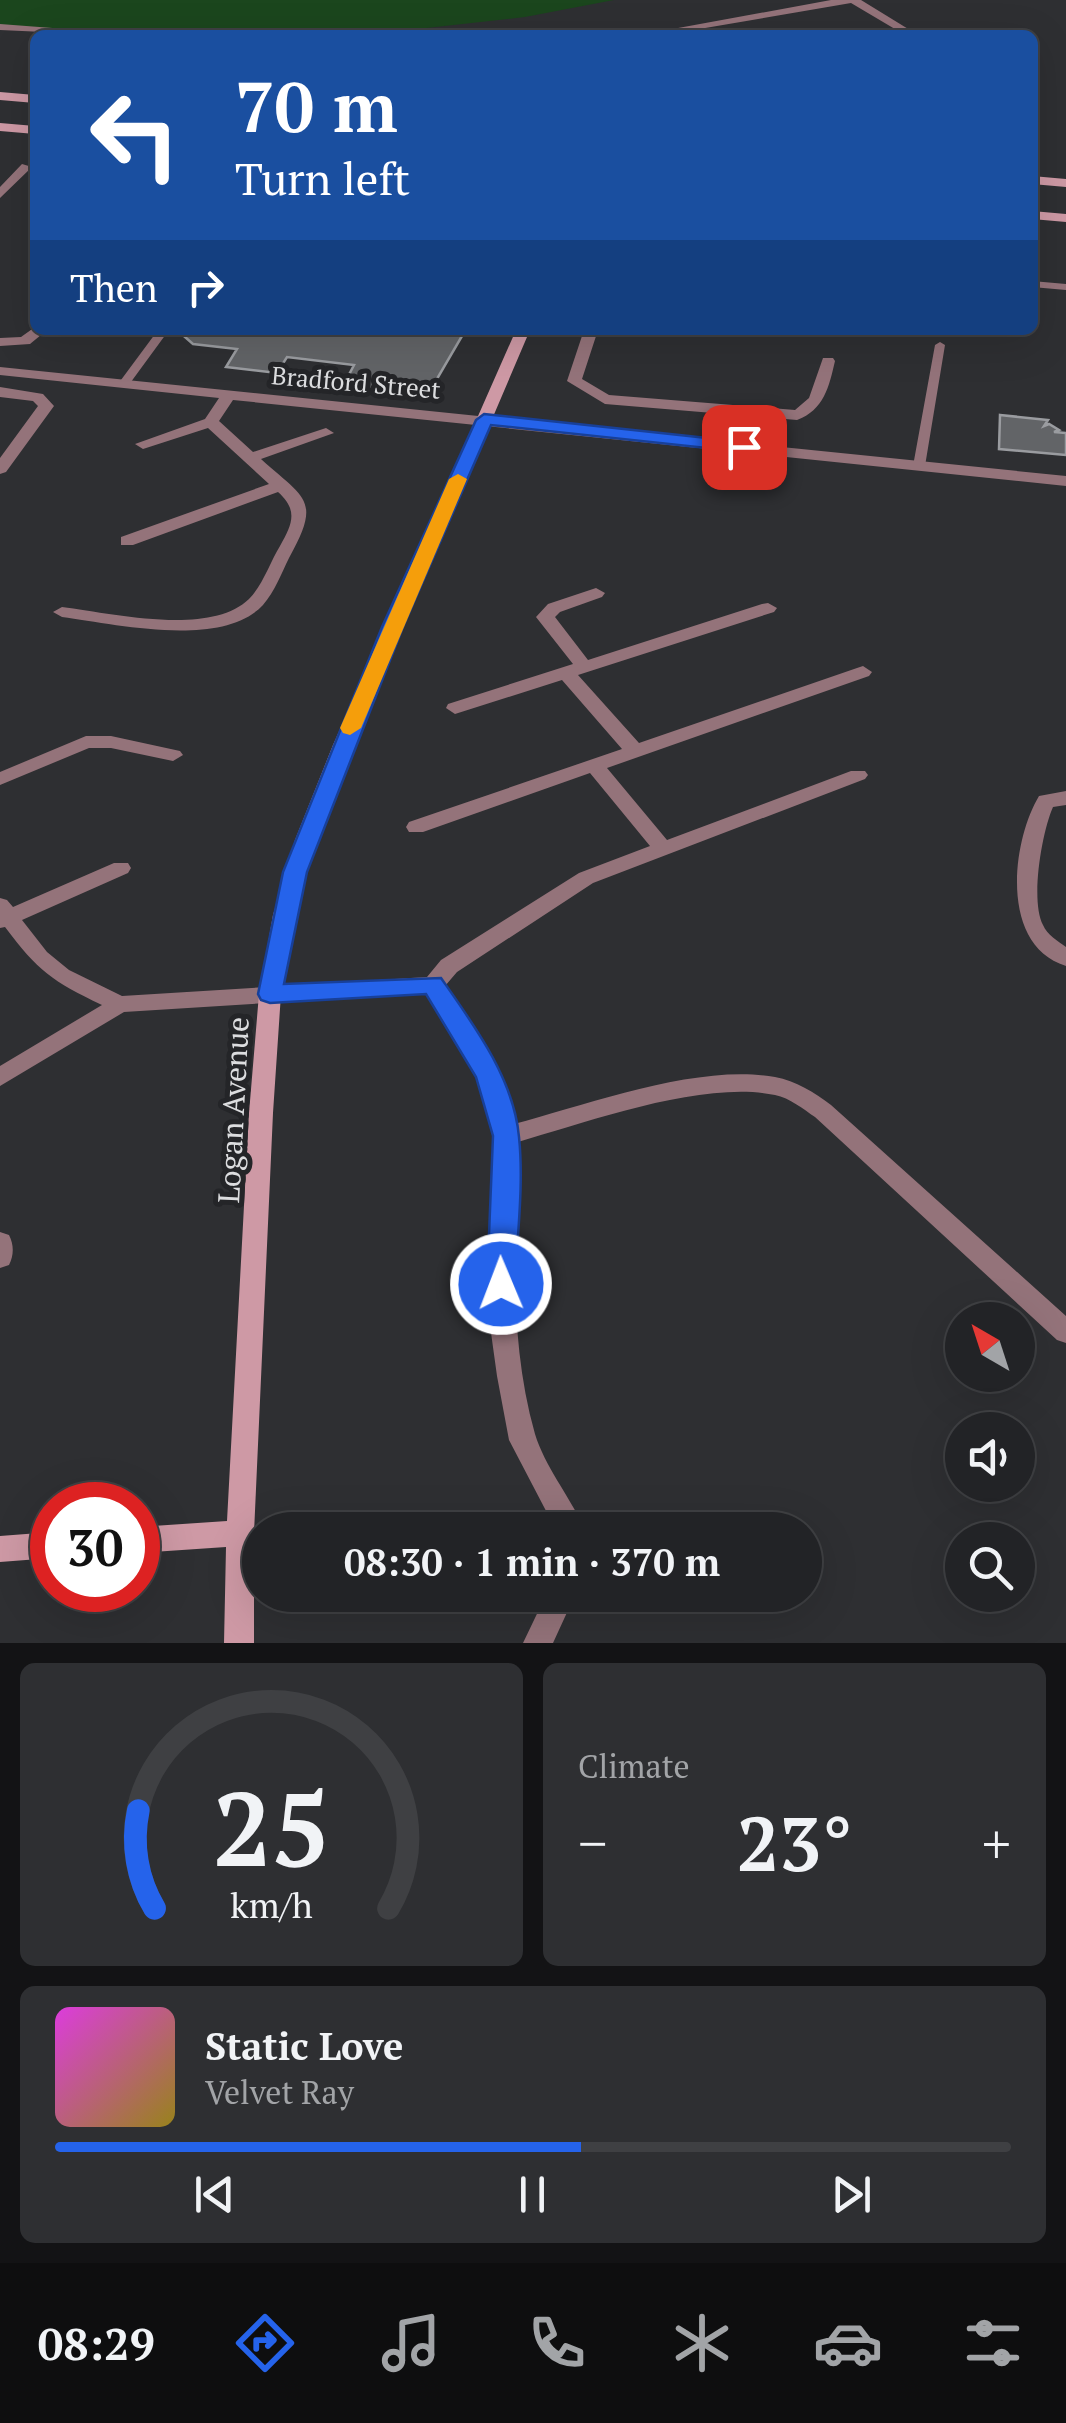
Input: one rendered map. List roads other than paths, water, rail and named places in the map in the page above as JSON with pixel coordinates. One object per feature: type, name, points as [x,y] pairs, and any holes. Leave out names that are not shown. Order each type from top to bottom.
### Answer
[{"type":"street","points":[[675,30],[852,0],[905,30]]},
{"type":"street","points":[[0,27],[39,30]]},
{"type":"street","points":[[0,96],[30,99]]},
{"type":"street","points":[[0,126],[30,129]]},
{"type":"street","points":[[0,194],[26,167]]},
{"type":"street","points":[[1038,181],[1066,183]]},
{"type":"street","points":[[1038,216],[1066,218]]},
{"type":"street","points":[[0,342],[26,341],[34,335]]},
{"type":"street","name":"Logan Avenue","points":[[239,1643],[240,1533],[270,994],[284,915],[305,840],[392,627],[522,335]]},
{"type":"street","points":[[589,335],[575,376],[578,384],[605,400],[797,415],[818,399],[828,361]]},
{"type":"street","name":"Bradford Street","points":[[0,372],[1066,481]]},
{"type":"street","points":[[0,392],[38,398],[46,406],[0,469]]},
{"type":"street","points":[[143,444],[211,422],[229,395]]},
{"type":"street","points":[[674,440],[685,408]]},
{"type":"street","points":[[62,612],[186,624],[238,616],[256,604],[297,530],[301,510],[211,422]]},
{"type":"street","points":[[249,458],[326,433]]},
{"type":"street","points":[[127,540],[280,486]]},
{"type":"street","points":[[596,594],[554,608],[545,617],[575,670],[636,752]]},
{"type":"street","points":[[456,708],[768,608]]},
{"type":"street","points":[[416,828],[863,672]]},
{"type":"street","points":[[0,779],[86,742],[110,742],[173,755]]},
{"type":"street","points":[[594,766],[662,848]]},
{"type":"street","points":[[0,1077],[120,1004],[432,985],[449,966],[563,892],[617,864],[858,775]]},
{"type":"street","points":[[1066,798],[1046,801],[1035,818],[1028,914],[1041,939],[1066,958]]},
{"type":"street","points":[[120,1004],[61,976],[3,914],[121,868]]},
{"type":"street","points":[[432,985],[464,1030],[489,1077],[506,1136],[501,1295],[510,1376],[523,1440],[561,1512]]},
{"type":"street","points":[[506,1136],[699,1086],[774,1085],[823,1111],[1066,1332]]},
{"type":"street","points":[[0,1242],[0,1258]]},
{"type":"street","points":[[160,1538],[240,1533]]},
{"type":"street","points":[[0,1549],[30,1547]]},
{"type":"street","points":[[538,1643],[553,1612]]},
{"type":"lane","points":[[1038,285],[1066,287]]},
{"type":"lane","points":[[124,384],[160,335]]},
{"type":"lane","points":[[919,466],[940,345]]}]
